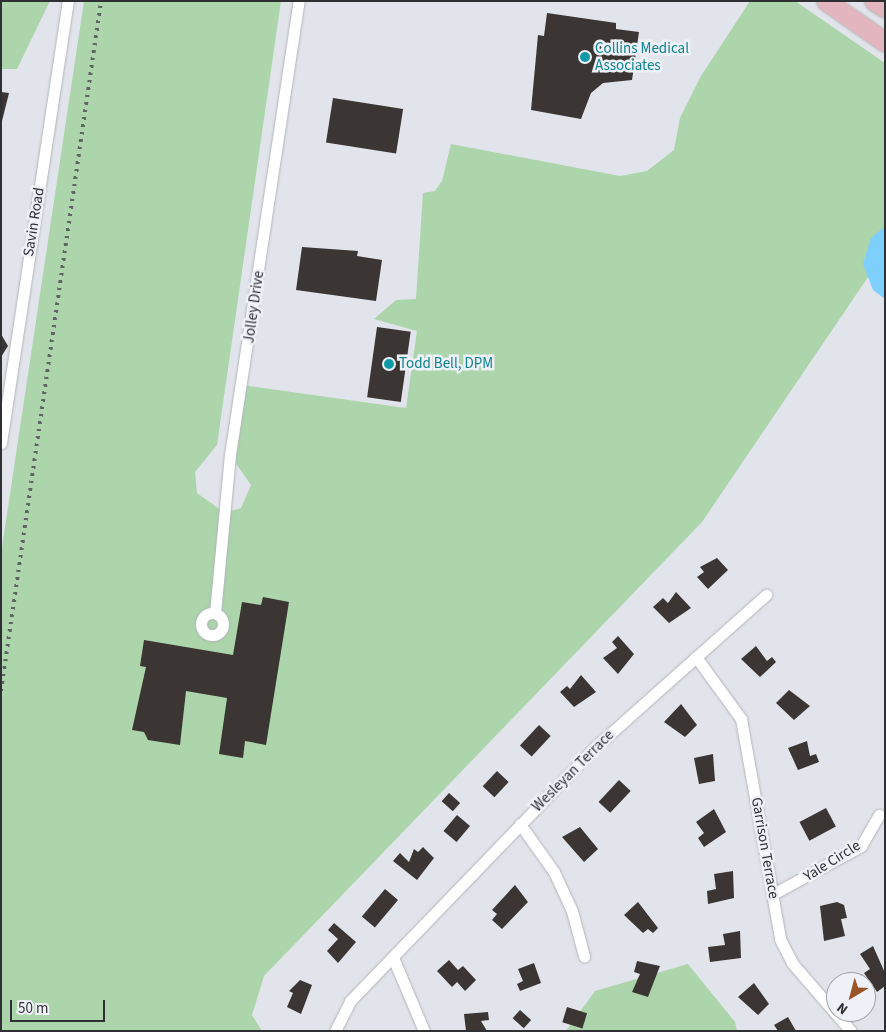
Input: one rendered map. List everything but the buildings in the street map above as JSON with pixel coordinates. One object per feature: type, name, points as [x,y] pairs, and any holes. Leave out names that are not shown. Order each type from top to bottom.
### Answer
[{"type":"main road","points":[[826,1],[885,42]]},
{"type":"main road","points":[[874,1],[885,8]]},
{"type":"street","name":"Savin Road","points":[[1,443],[68,1]]},
{"type":"street","name":"Jolley Drive","points":[[214,613],[230,455],[298,1]]},
{"type":"street","name":"Wesleyan Terrace","points":[[335,1031],[350,1001],[394,960],[520,824],[593,749],[766,595]]},
{"type":"street","name":"Garrison Terrace","points":[[696,657],[741,719],[780,939],[792,963],[851,1031]]},
{"type":"street","name":"Yale Circle","points":[[773,894],[861,846],[879,815]]},
{"type":"street","points":[[520,824],[554,872],[572,911],[584,956]]},
{"type":"street","points":[[394,960],[424,1031]]},
{"type":"green space","points":[[1,1],[50,1],[17,69],[1,69]]},
{"type":"green space","points":[[84,1],[281,1],[217,445],[195,472],[197,493],[225,513],[241,508],[251,485],[230,455],[241,385],[406,408],[417,331],[374,319],[396,300],[416,299],[423,193],[435,191],[442,181],[451,144],[620,176],[647,171],[674,150],[680,118],[701,76],[750,1],[795,1],[885,63],[885,252],[702,522],[264,976],[252,1015],[262,1031],[1,1031],[1,554]]},
{"type":"green space","points":[[688,964],[735,1022],[737,1031],[566,1031],[595,991]]},
{"type":"water","points":[[885,226],[885,299],[873,290],[863,264],[871,238]]},
{"type":"railway","points":[[1,691],[101,1]]},
{"type":"place","name":"Collins Medical Associates","points":[[585,57]]},
{"type":"place","name":"Todd Bell, DPM","points":[[389,364]]}]
